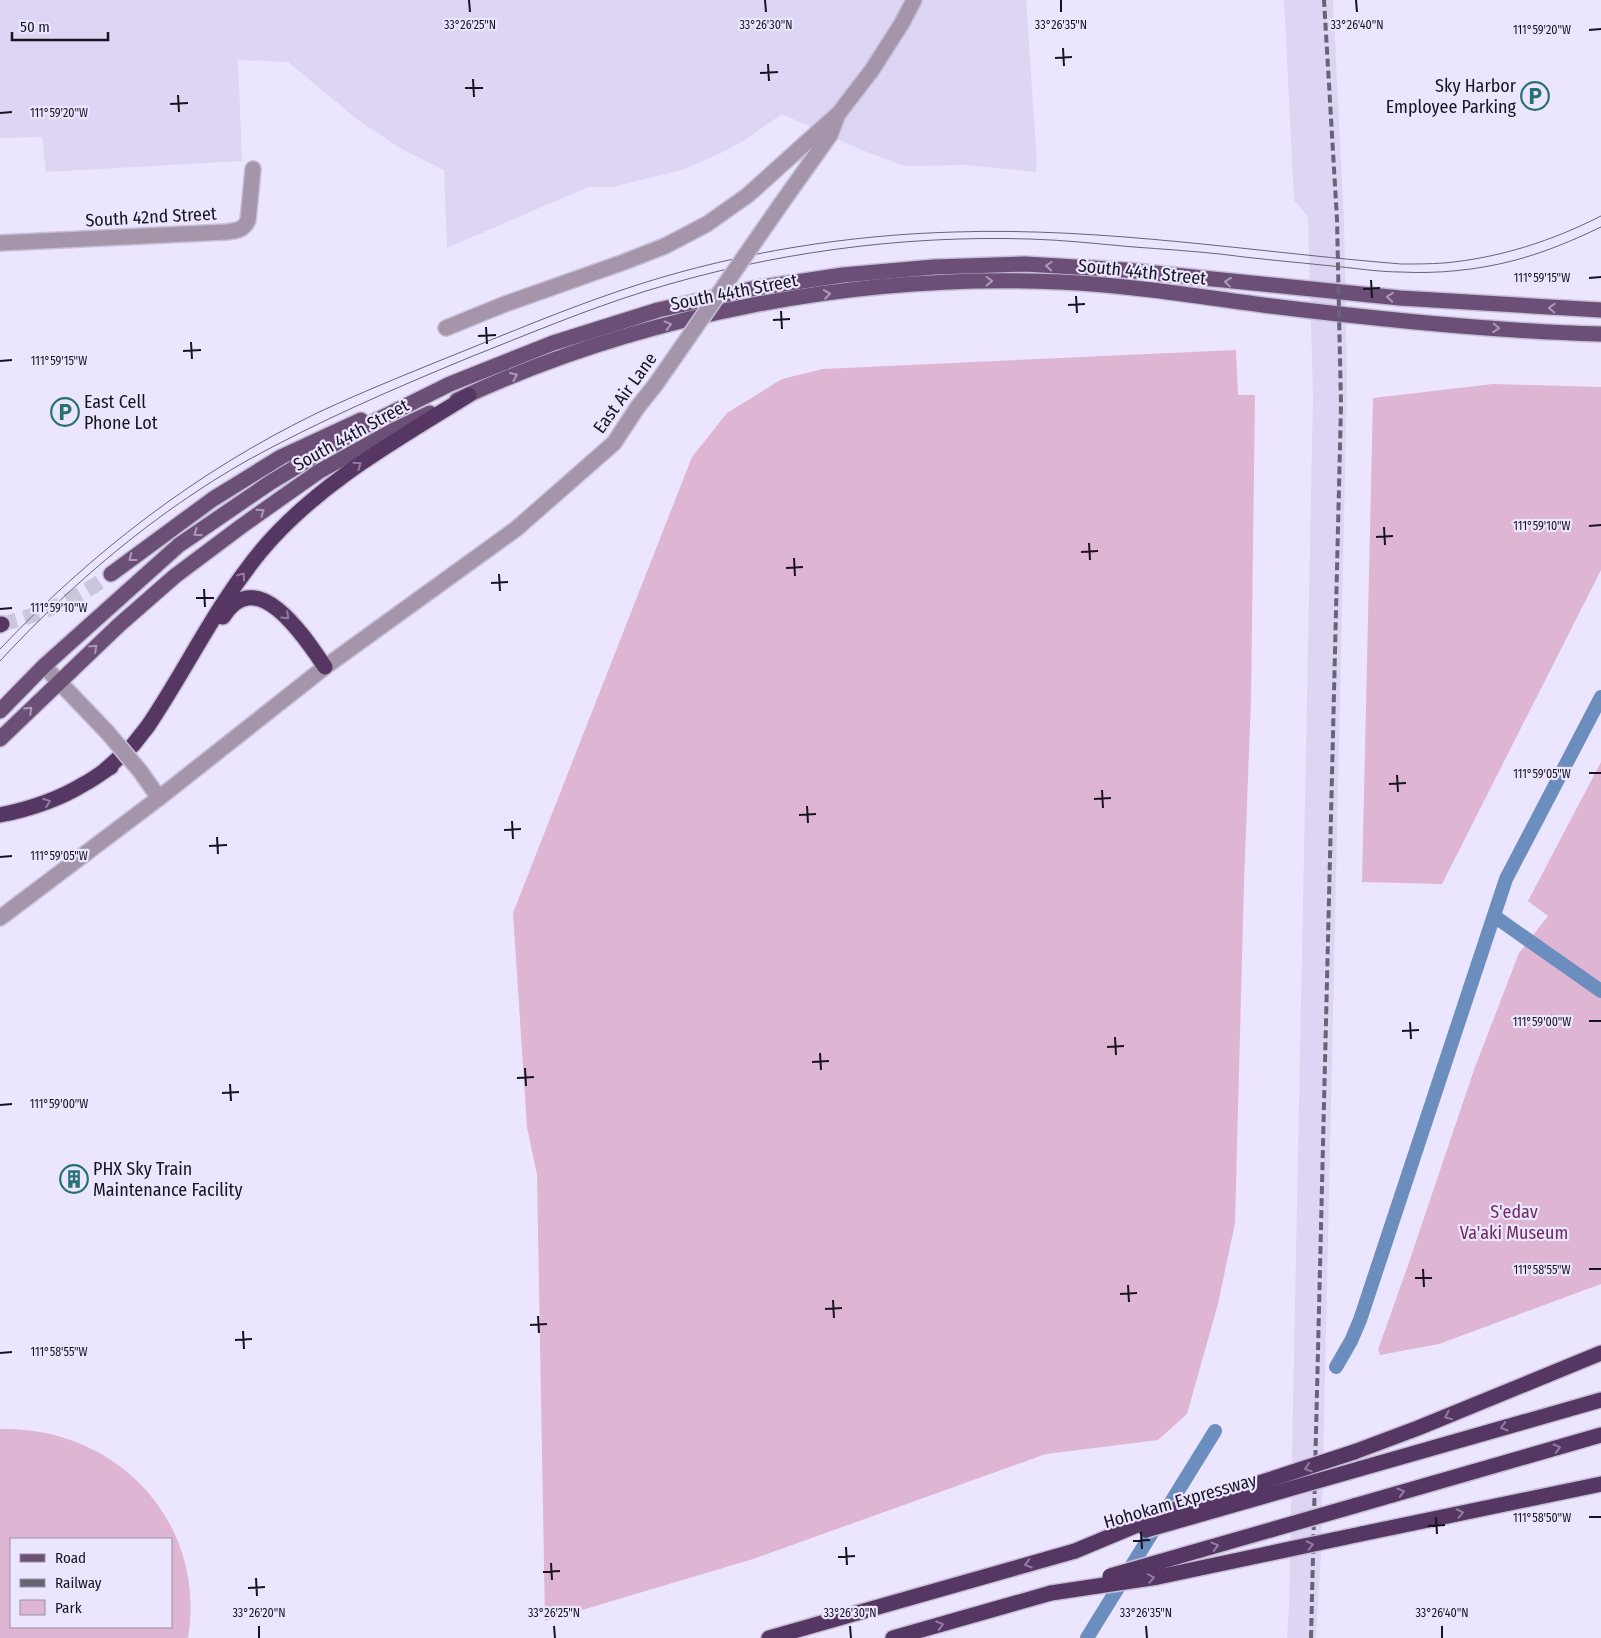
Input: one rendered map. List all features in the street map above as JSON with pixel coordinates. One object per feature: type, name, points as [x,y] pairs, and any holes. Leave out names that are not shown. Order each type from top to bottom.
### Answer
[{"type":"highway","points":[[103,772],[133,745],[148,726],[227,595],[282,528],[325,490],[360,463],[469,395]]},
{"type":"highway","points":[[0,815],[28,809],[62,796],[86,784],[138,750],[168,709],[224,614],[235,602],[248,598],[257,598],[282,612],[305,637],[325,667]]},
{"type":"highway","points":[[1075,1551],[1195,1501],[1256,1484],[1354,1452],[1418,1428],[1601,1353]]},
{"type":"highway","name":"Hohokam Expressway","points":[[770,1638],[1601,1400]]},
{"type":"highway","points":[[893,1638],[1601,1436]]},
{"type":"highway","points":[[1051,1593],[1158,1576],[1601,1484]]},
{"type":"main road","name":"South 44th Street","points":[[0,711],[44,666],[179,545],[271,482],[346,437],[450,384],[553,343],[658,310],[756,288],[843,275],[934,267],[1025,264],[1125,270],[1400,298],[1601,310]]},
{"type":"main road","name":"South 44th Street","points":[[0,739],[119,625],[175,576],[318,472],[394,430],[469,395],[539,366],[668,324],[740,307],[862,289],[998,281],[1061,282],[1128,288],[1435,324],[1601,334]]},
{"type":"main road","points":[[111,574],[213,499],[281,457],[340,428],[450,384]]},
{"type":"street","name":"East Air Lane","points":[[446,328],[665,246],[707,224],[748,195],[839,113],[872,70],[902,23],[914,0]]},
{"type":"street","name":"East Air Lane","points":[[0,918],[159,798],[325,667],[516,529],[614,443],[830,135],[839,113]]},
{"type":"street","name":"South 42nd Street","points":[[0,243],[239,230],[245,226],[248,220],[253,169]]},
{"type":"street","points":[[44,666],[108,734],[140,771],[159,798]]},
{"type":"shaded area","points":[[0,0],[1026,0],[1037,162],[1036,172],[966,165],[904,166],[857,148],[782,114],[742,142],[682,170],[612,187],[588,187],[447,248],[444,170],[400,148],[358,120],[288,62],[238,60],[242,161],[46,172],[42,137],[0,138]]},
{"type":"shaded area","points":[[1284,0],[1333,0],[1344,223],[1347,383],[1321,1553],[1316,1638],[1287,1638],[1313,396],[1308,217],[1294,200]]},
{"type":"green space","points":[[1236,350],[1238,395],[1255,395],[1251,699],[1235,1223],[1218,1304],[1187,1414],[1158,1440],[1046,1454],[753,1559],[545,1621],[537,1175],[527,1127],[513,913],[692,457],[727,413],[782,379],[823,369]]},
{"type":"green space","points":[[1493,384],[1601,387],[1601,570],[1442,884],[1362,882],[1373,398]]},
{"type":"green space","name":"S'edav Va'aki Museum","points":[[1601,762],[1601,1284],[1439,1344],[1380,1355],[1378,1350],[1475,1067],[1519,953],[1548,916],[1528,901]]},
{"type":"green space","points":[[0,1429],[42,1432],[81,1444],[115,1463],[145,1488],[167,1520],[183,1556],[190,1595],[188,1638],[0,1638]]},
{"type":"waterway","points":[[1336,1367],[1351,1341],[1360,1320],[1506,879],[1601,697]]},
{"type":"waterway","points":[[1494,916],[1601,991]]},
{"type":"waterway","points":[[1087,1638],[1215,1431]]},
{"type":"tunnel","points":[[2,624],[60,605],[111,574]]},
{"type":"tram line","points":[[0,649],[71,580],[147,517],[228,462],[271,437],[315,414],[395,379],[598,298],[678,273],[756,254],[835,241],[914,234],[1010,231],[1122,237],[1401,264],[1439,263],[1465,261],[1505,253],[1544,241],[1601,216]]},
{"type":"tram line","points":[[0,661],[56,604],[116,551],[181,502],[248,460],[356,406],[468,358],[601,306],[693,278],[740,266],[836,249],[933,240],[982,239],[1069,241],[1384,271],[1443,272],[1485,267],[1524,258],[1601,227]]},
{"type":"railway","points":[[1311,1638],[1341,405],[1337,219],[1324,0]]},
{"type":"place","name":"Sky Harbor Employee Parking","points":[[1535,96]]},
{"type":"place","name":"East Cell Phone Lot","points":[[65,412]]},
{"type":"place","name":"PHX Sky Train Maintenance Facility","points":[[74,1179]]}]
